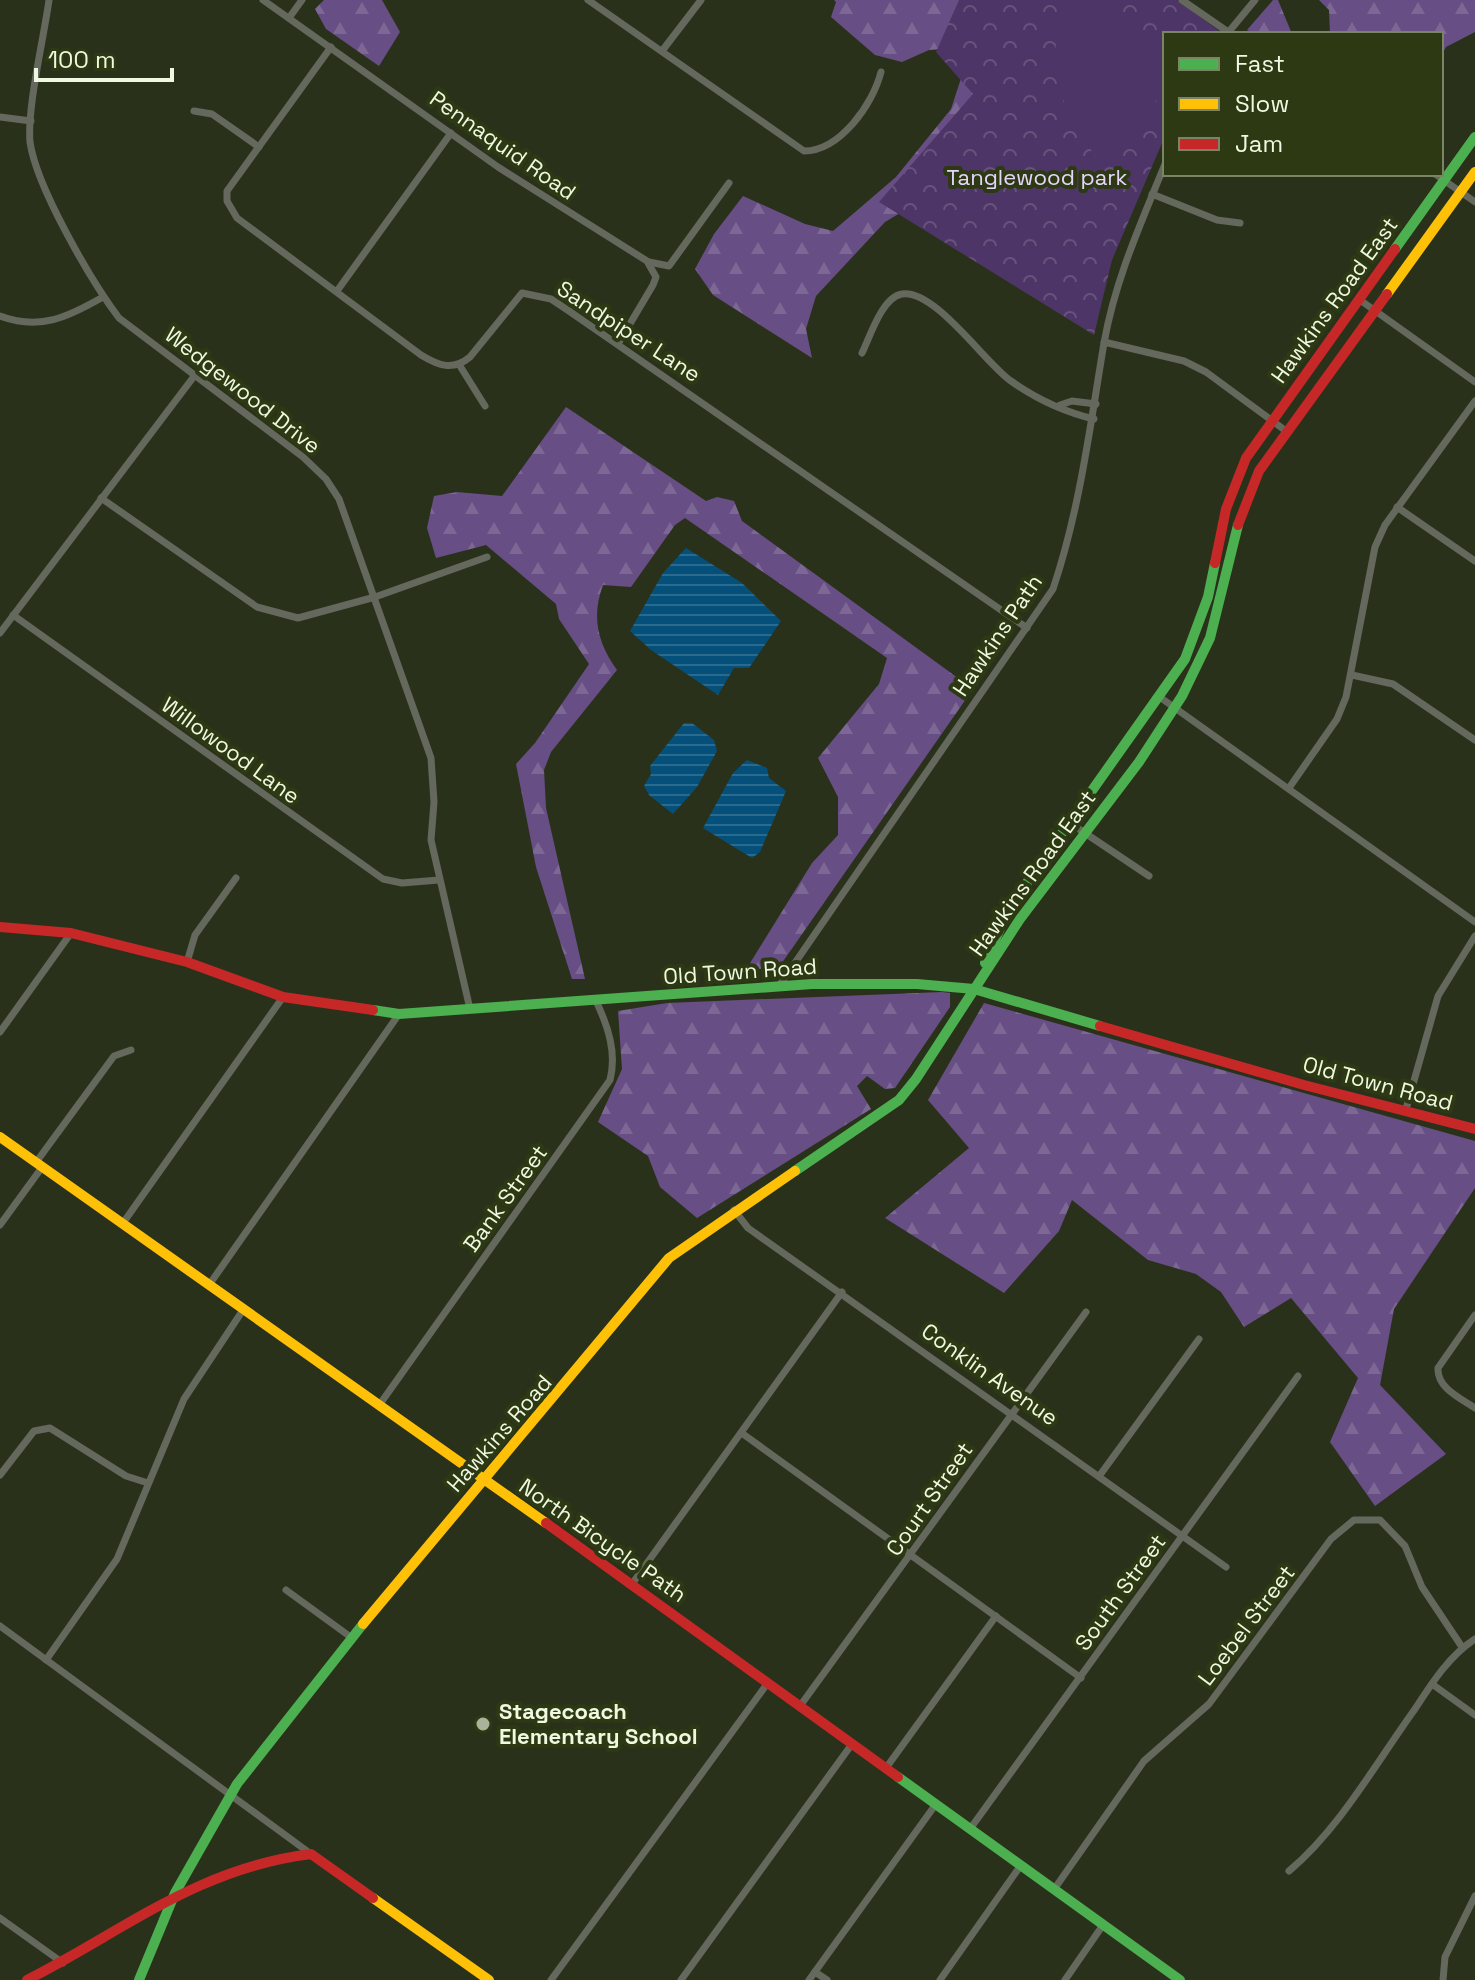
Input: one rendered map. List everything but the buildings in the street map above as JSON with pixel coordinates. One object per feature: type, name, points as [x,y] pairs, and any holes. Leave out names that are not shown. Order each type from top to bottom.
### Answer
[{"type":"street","name":"Wedgewood Drive","points":[[49,0],[31,121],[34,162],[103,297],[119,318],[326,479],[339,499],[431,758],[434,802],[431,840],[464,969],[470,1009]]},
{"type":"street","name":"Pennaquid Road","points":[[263,0],[451,133],[647,261]]},
{"type":"street","points":[[289,18],[302,0]]},
{"type":"street","points":[[588,0],[804,151],[833,143],[876,93],[881,72]]},
{"type":"street","points":[[662,51],[701,0]]},
{"type":"street","points":[[1182,0],[1228,32]]},
{"type":"street","points":[[1230,32],[1255,0]]},
{"type":"street","points":[[331,47],[227,191],[230,208],[237,218],[421,355],[446,367],[460,366],[485,406]]},
{"type":"street","points":[[194,111],[212,114],[259,147]]},
{"type":"street","points":[[0,117],[31,121]]},
{"type":"street","points":[[337,291],[451,133]]},
{"type":"street","name":"Hawkins Road East","points":[[1443,174],[1475,137]]},
{"type":"street","name":"Hawkins Path","points":[[779,986],[1053,589],[1066,551],[1094,419],[1104,342],[1123,266],[1163,169]]},
{"type":"street","name":"Hawkins Road East","points":[[974,989],[1174,706],[1213,633],[1252,483],[1286,431],[1475,172]]},
{"type":"street","points":[[1440,177],[1475,202]]},
{"type":"street","name":"Hawkins Road East","points":[[974,989],[1009,908],[1161,698],[1185,659],[1208,597],[1223,518],[1238,473],[1271,421],[1360,300],[1440,177]]},
{"type":"street","points":[[647,261],[669,266],[729,183]]},
{"type":"street","points":[[1152,194],[1217,220],[1240,223]]},
{"type":"street","points":[[618,344],[656,277],[647,261]]},
{"type":"street","name":"Sandpiper Lane","points":[[460,366],[522,293],[551,299],[1027,628]]},
{"type":"street","points":[[862,353],[884,309],[903,294],[917,297],[951,322],[1008,379],[1070,413],[1094,419]]},
{"type":"street","points":[[0,316],[16,322],[49,323],[103,297]]},
{"type":"street","points":[[1360,300],[1475,382]]},
{"type":"street","points":[[1104,342],[1184,361],[1206,372],[1286,431]]},
{"type":"street","points":[[0,633],[195,375]]},
{"type":"street","points":[[1060,405],[1072,401],[1096,404]]},
{"type":"street","points":[[1289,788],[1337,719],[1352,675],[1375,547],[1397,507],[1475,401]]},
{"type":"street","points":[[101,498],[247,601],[272,614],[298,618],[375,597],[487,557]]},
{"type":"street","points":[[1397,507],[1475,561]]},
{"type":"street","name":"Willowood Lane","points":[[13,615],[383,879],[402,883],[439,880]]},
{"type":"street","points":[[1352,675],[1393,684],[1475,740]]},
{"type":"street","points":[[1161,698],[1475,922]]},
{"type":"street","points":[[1070,823],[1149,876]]},
{"type":"street","points":[[187,962],[195,935],[236,878]]},
{"type":"street","name":"Old Town Road","points":[[0,927],[71,933],[187,962],[283,997],[399,1014],[779,986],[917,984],[974,989],[1304,1085],[1475,1129]]},
{"type":"street","points":[[0,1032],[71,933]]},
{"type":"street","points":[[1406,1109],[1438,996],[1475,936]]},
{"type":"street","name":"Hawkins Road","points":[[139,1980],[175,1893],[230,1794],[352,1638],[483,1479],[539,1418],[669,1258],[734,1210],[899,1100],[927,1068],[974,989]]},
{"type":"street","points":[[123,1223],[283,997]]},
{"type":"street","name":"Bank Street","points":[[380,1404],[610,1080],[614,1064],[611,1044],[596,1001]]},
{"type":"street","points":[[209,1285],[399,1014]]},
{"type":"street","points":[[0,1225],[114,1056],[131,1050]]},
{"type":"street","name":"North Bicycle Path","points":[[0,1137],[632,1584],[1180,1980]]},
{"type":"street","name":"Conklin Avenue","points":[[734,1210],[748,1228],[1012,1412],[1226,1567]]},
{"type":"street","points":[[632,1584],[743,1434],[842,1292]]},
{"type":"street","points":[[46,1660],[117,1559],[184,1399],[243,1310]]},
{"type":"street","name":"Court Street","points":[[800,1706],[912,1557],[1012,1412],[1086,1312]]},
{"type":"street","points":[[1475,1315],[1438,1368],[1438,1375],[1448,1389],[1475,1408]]},
{"type":"street","points":[[1100,1475],[1199,1339]]},
{"type":"street","name":"South Street","points":[[970,1829],[1298,1376]]},
{"type":"street","points":[[0,1475],[34,1431],[50,1428],[126,1476],[148,1483]]},
{"type":"street","points":[[743,1434],[1081,1678]]},
{"type":"street","name":"Loebel Street","points":[[1055,1888],[1144,1761],[1209,1704],[1331,1539],[1354,1520],[1380,1520],[1405,1546],[1422,1587],[1462,1647]]},
{"type":"street","points":[[286,1590],[352,1638]]},
{"type":"street","points":[[886,1768],[996,1616]]},
{"type":"street","points":[[0,1626],[489,1980]]},
{"type":"street","points":[[1289,1871],[1305,1857],[1353,1796],[1432,1684],[1462,1647],[1475,1639]]},
{"type":"street","points":[[551,1980],[767,1684]]},
{"type":"street","points":[[1432,1684],[1475,1715]]},
{"type":"street","points":[[681,1980],[852,1744]]},
{"type":"street","points":[[809,1980],[936,1804]]},
{"type":"street","points":[[27,1980],[63,1963],[175,1893],[245,1864],[285,1855],[311,1854]]},
{"type":"street","points":[[940,1980],[1021,1865]]},
{"type":"street","points":[[1443,1980],[1445,1957],[1475,1896]]},
{"type":"street","points":[[0,1918],[63,1963]]},
{"type":"street","points":[[1065,1980],[1103,1925]]},
{"type":"street","points":[[815,1972],[827,1980]]},
{"type":"green space","points":[[324,0],[382,0],[400,32],[379,66],[326,29],[315,9]]},
{"type":"green space","points":[[834,0],[966,0],[942,49],[929,50],[902,62],[875,55],[831,17]]},
{"type":"green space","name":"Tanglewood park","points":[[959,0],[1177,0],[1219,31],[1163,32],[1163,141],[1112,260],[1094,335],[879,202],[973,94],[936,52]]},
{"type":"green space","points":[[1087,0],[1094,0],[1163,52],[1163,93],[1105,166],[1077,129],[1058,82],[1055,58],[1058,36],[1068,16]]},
{"type":"green space","points":[[1273,0],[1278,0],[1291,32],[1251,32],[1247,30]]},
{"type":"green space","points":[[1319,0],[1475,0],[1475,32],[1446,47],[1443,52],[1443,32],[1330,32],[1329,10]]},
{"type":"green space","points":[[1003,55],[915,204],[885,222],[816,296],[806,329],[812,358],[713,295],[695,269],[714,234],[743,196],[805,224],[833,231],[896,177],[951,109],[965,66]]},
{"type":"green space","points":[[566,407],[706,501],[717,497],[734,501],[742,521],[973,689],[777,970],[747,968],[812,863],[838,835],[838,797],[818,758],[879,684],[887,658],[685,518],[675,525],[631,587],[603,585],[597,608],[598,630],[617,670],[551,752],[544,770],[546,808],[585,979],[572,979],[536,867],[516,764],[535,743],[589,664],[559,619],[556,604],[486,545],[436,558],[427,528],[434,496],[457,492],[502,496]]},
{"type":"green space","points":[[950,993],[950,1007],[895,1088],[885,1089],[867,1076],[857,1086],[871,1109],[697,1218],[660,1187],[648,1156],[598,1122],[622,1069],[618,1011],[667,1003]]},
{"type":"green space","points":[[984,1003],[1475,1141],[1475,1188],[1394,1309],[1380,1385],[1446,1454],[1375,1506],[1330,1442],[1358,1378],[1291,1298],[1244,1327],[1221,1292],[1196,1274],[1148,1260],[1072,1200],[1059,1231],[1004,1293],[885,1218],[969,1148],[928,1100]]},
{"type":"water","points":[[686,548],[742,583],[781,621],[749,668],[734,668],[718,695],[651,650],[630,631],[663,573]]},
{"type":"water","points":[[684,723],[692,723],[714,740],[717,751],[697,787],[673,814],[649,795],[644,786],[651,774],[650,766]]},
{"type":"water","points":[[747,760],[767,768],[769,778],[786,791],[760,852],[752,858],[703,828],[733,773]]},
{"type":"traffic: fast","points":[[1395,249],[1475,137]]},
{"type":"traffic: fast","points":[[795,1171],[899,1100],[916,1079],[1020,919],[1139,762],[1182,696],[1210,638],[1238,525]]},
{"type":"traffic: fast","points":[[985,963],[1009,908],[1185,659],[1208,597],[1215,563]]},
{"type":"traffic: fast","points":[[373,1010],[399,1014],[812,984],[917,984],[974,989],[1100,1026]]},
{"type":"traffic: fast","points":[[139,1980],[175,1893],[237,1784],[363,1624]]},
{"type":"traffic: fast","points":[[898,1777],[1180,1980]]},
{"type":"traffic: slow","points":[[1387,294],[1475,172]]},
{"type":"traffic: slow","points":[[0,1137],[546,1523]]},
{"type":"traffic: slow","points":[[363,1624],[669,1258],[795,1171]]},
{"type":"traffic: slow","points":[[373,1898],[489,1980]]},
{"type":"traffic: jam","points":[[1215,563],[1226,509],[1246,458],[1395,249]]},
{"type":"traffic: jam","points":[[1238,525],[1259,471],[1387,294]]},
{"type":"traffic: jam","points":[[0,927],[71,933],[187,962],[283,997],[373,1010]]},
{"type":"traffic: jam","points":[[1100,1026],[1304,1085],[1475,1129]]},
{"type":"traffic: jam","points":[[546,1523],[898,1777]]},
{"type":"traffic: jam","points":[[27,1980],[197,1887],[270,1861],[311,1854],[373,1898]]},
{"type":"place","name":"Stagecoach Elementary School","points":[[483,1724]]}]
